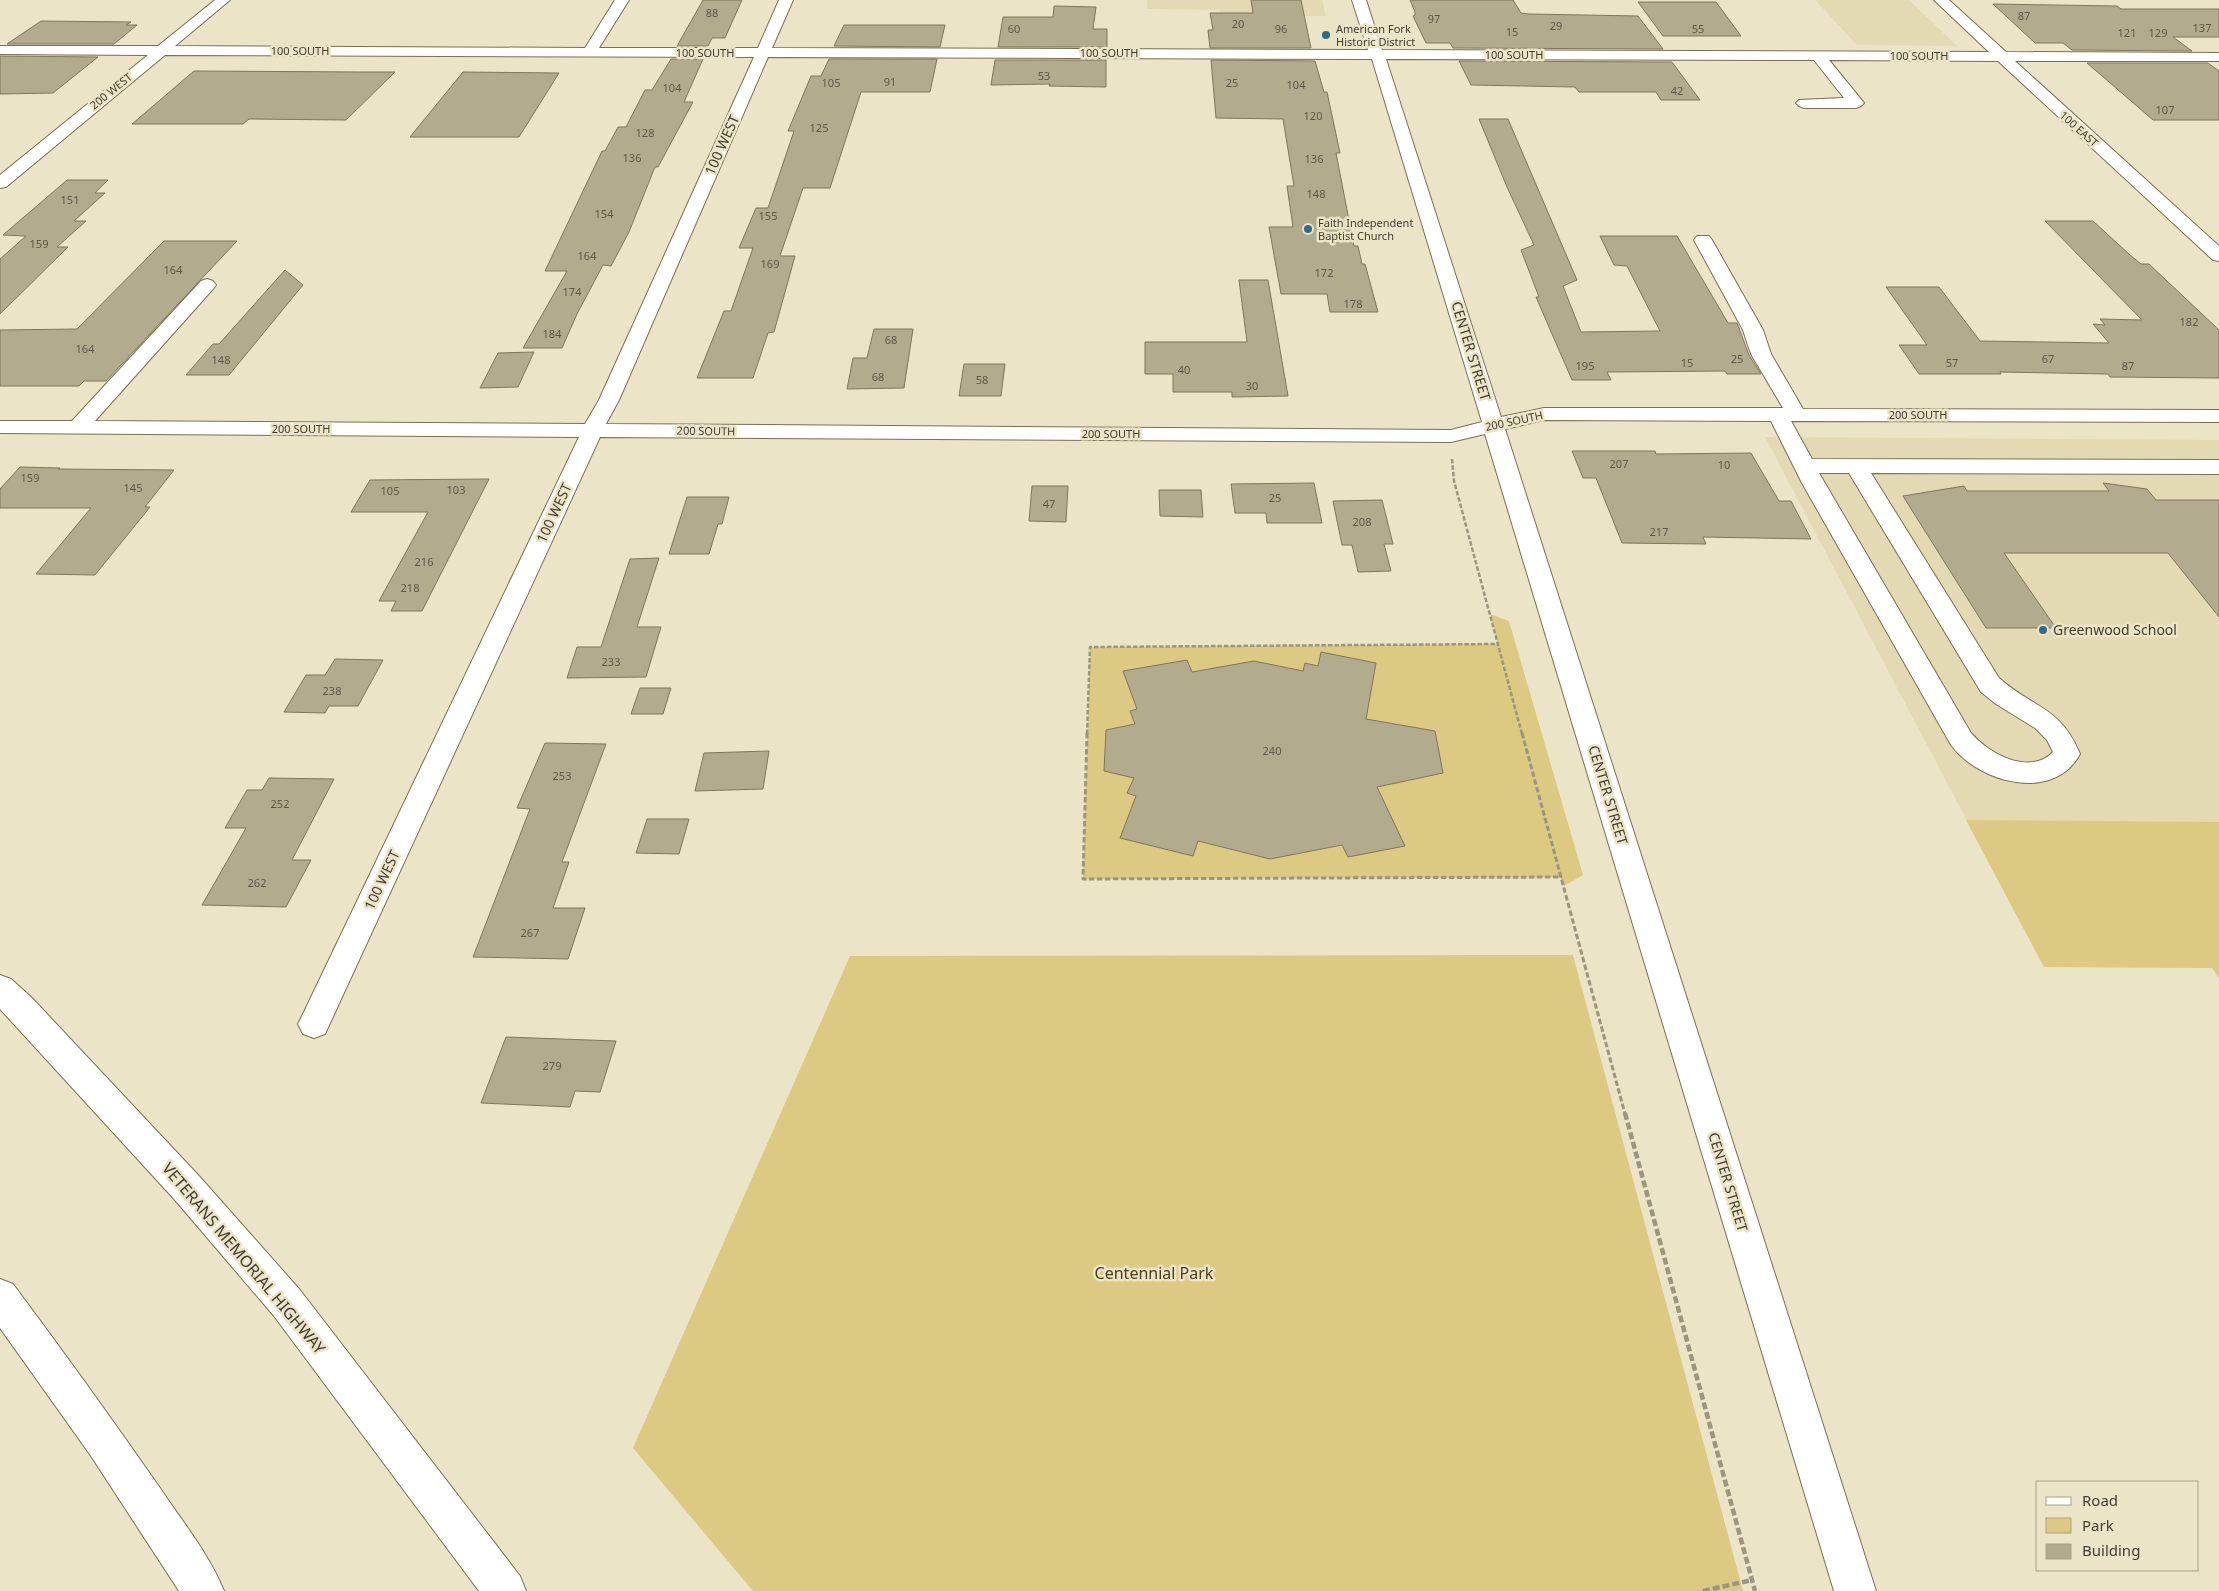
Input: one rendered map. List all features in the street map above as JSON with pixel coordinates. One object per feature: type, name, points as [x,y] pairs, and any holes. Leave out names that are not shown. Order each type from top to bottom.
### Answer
[{"type":"main road","name":"200 WEST","points":[[0,183],[223,0]]},
{"type":"main road","points":[[590,52],[622,0]]},
{"type":"main road","name":"100 WEST","points":[[314,1024],[592,431],[609,400],[786,0]]},
{"type":"main road","name":"CENTER STREET","points":[[1359,0],[1494,425],[1855,1591]]},
{"type":"main road","name":"100 EAST","points":[[1941,0],[2219,256]]},
{"type":"main road","name":"100 SOUTH","points":[[0,50],[2219,57]]},
{"type":"main road","points":[[1804,104],[1856,104],[1818,56]]},
{"type":"main road","points":[[1703,240],[1753,330],[1787,415],[1804,466],[1953,728],[1965,744],[2004,768],[2026,772],[2047,771],[2058,764],[2067,754],[2060,738],[2052,727],[2001,696],[1990,685],[1856,466]]},
{"type":"main road","points":[[78,427],[207,285]]},
{"type":"main road","name":"200 SOUTH","points":[[0,427],[1451,436],[1533,415],[1544,414],[2209,416]]},
{"type":"main road","points":[[2209,416],[2219,438]]},
{"type":"main road","points":[[1804,466],[2219,468]]},
{"type":"main road","name":"VETERANS MEMORIAL HIGHWAY","points":[[0,988],[21,1008],[187,1188],[286,1304],[505,1591]]},
{"type":"main road","points":[[0,1297],[83,1409],[168,1534],[204,1591]]},
{"type":"path","points":[[1452,458],[1454,481],[1755,1591]]},
{"type":"path","points":[[1498,644],[1090,647],[1083,879],[1562,877]]},
{"type":"path","points":[[1703,1591],[1752,1580]]},
{"type":"shaded area","points":[[1147,0],[1322,0],[1326,16],[1221,16],[1220,10],[1147,9]]},
{"type":"shaded area","points":[[1815,0],[1909,0],[1957,46],[1857,45]]},
{"type":"shaded area","name":"Greenwood School","points":[[1765,437],[2219,440],[2219,978],[2212,968],[2044,967]]},
{"type":"green space","points":[[1490,614],[1509,621],[1583,875],[1564,886],[1561,877],[1083,879],[1090,647],[1498,644]]},
{"type":"green space","points":[[1966,820],[2219,822],[2219,978],[2212,968],[2044,967]]},
{"type":"green space","name":"Centennial Park","points":[[1573,955],[1743,1591],[753,1591],[633,1448],[850,956]]},
{"type":"building","points":[[703,0],[742,0],[725,38],[712,38],[708,46],[677,46]]},
{"type":"building","points":[[1251,0],[1301,0],[1311,48],[1210,48],[1208,30],[1213,30],[1210,13],[1253,13]]},
{"type":"building","points":[[1410,0],[1513,0],[1521,13],[1638,16],[1663,49],[1453,48],[1450,43],[1426,43],[1413,16],[1415,12]]},
{"type":"building","points":[[1638,2],[1716,2],[1741,36],[1663,36]]},
{"type":"building","points":[[1993,4],[2117,6],[2121,9],[2219,9],[2219,37],[2173,37],[2192,51],[2072,50],[2063,43],[2035,43]]},
{"type":"building","points":[[1054,6],[1096,7],[1093,29],[1107,29],[1107,47],[998,47],[1003,17],[1053,17]]},
{"type":"building","points":[[41,21],[131,22],[126,25],[137,25],[114,44],[7,44]]},
{"type":"building","points":[[844,25],[945,25],[940,47],[834,46]]},
{"type":"building","points":[[0,56],[98,57],[53,93],[0,94]]},
{"type":"building","points":[[671,59],[703,59],[684,102],[693,102],[658,167],[655,167],[629,232],[611,266],[603,265],[577,314],[562,348],[523,348],[567,271],[545,271],[602,151],[605,151],[618,127],[626,127],[645,90],[652,90]]},
{"type":"building","points":[[829,59],[937,59],[930,92],[861,92],[830,188],[803,188],[780,256],[795,256],[774,332],[768,333],[753,378],[697,378],[724,311],[731,311],[753,248],[739,248],[756,208],[768,208],[794,131],[788,131],[811,76],[821,76]]},
{"type":"building","points":[[995,60],[1106,60],[1106,87],[1049,86],[1050,84],[991,85]]},
{"type":"building","points":[[1211,60],[1315,61],[1324,92],[1327,92],[1340,153],[1336,153],[1354,246],[1358,246],[1362,264],[1365,264],[1378,312],[1330,312],[1327,294],[1281,294],[1269,227],[1293,227],[1287,186],[1294,186],[1283,119],[1216,118]]},
{"type":"building","points":[[1459,61],[1672,62],[1700,100],[1661,100],[1656,92],[1579,92],[1575,87],[1471,85]]},
{"type":"building","points":[[2087,63],[2208,63],[2219,71],[2219,120],[2153,120]]},
{"type":"building","points":[[194,71],[395,72],[346,120],[249,119],[243,124],[132,124]]},
{"type":"building","points":[[463,72],[559,73],[519,137],[410,137]]},
{"type":"building","points":[[1479,119],[1508,119],[1577,280],[1563,286],[1581,332],[1660,331],[1627,266],[1614,265],[1600,236],[1677,236],[1728,323],[1737,323],[1749,355],[1761,374],[1727,374],[1725,371],[1607,372],[1611,380],[1572,380],[1536,297],[1539,297],[1521,250],[1534,245],[1507,187]]},
{"type":"building","points":[[67,180],[108,180],[95,193],[105,193],[74,221],[86,221],[57,247],[68,247],[0,314],[0,259],[26,236],[3,235]]},
{"type":"building","points":[[2045,221],[2093,221],[2141,264],[2149,264],[2219,330],[2219,378],[2110,377],[2108,374],[2000,372],[2001,374],[1919,374],[1899,345],[1927,345],[1886,287],[1939,287],[1980,341],[2109,343],[2093,324],[2105,325],[2100,319],[2142,320]]},
{"type":"building","points":[[164,241],[237,241],[106,381],[84,381],[79,386],[0,386],[0,330],[77,329]]},
{"type":"building","points":[[285,270],[303,285],[229,375],[186,375],[213,344],[219,344]]},
{"type":"building","points":[[1239,280],[1268,280],[1288,396],[1232,397],[1232,392],[1173,392],[1173,374],[1145,374],[1145,342],[1247,342]]},
{"type":"building","points":[[874,329],[913,329],[904,388],[847,389],[853,358],[867,358]]},
{"type":"building","points":[[534,352],[518,387],[480,388],[498,353]]},
{"type":"building","points":[[964,364],[1005,364],[1001,396],[959,396]]},
{"type":"building","points":[[1572,451],[1655,451],[1656,454],[1751,453],[1779,501],[1791,501],[1811,539],[1703,537],[1706,544],[1622,543],[1596,478],[1583,478]]},
{"type":"building","points":[[20,467],[174,470],[145,507],[150,507],[95,575],[36,574],[91,508],[0,508],[0,489]]},
{"type":"building","points":[[489,479],[422,611],[391,611],[396,601],[379,601],[428,512],[351,512],[370,480]]},
{"type":"building","points":[[1314,483],[1322,523],[1267,523],[1266,513],[1235,513],[1231,484]]},
{"type":"building","points":[[2103,483],[2147,489],[2156,500],[2219,500],[2219,617],[2168,553],[2004,553],[2056,628],[1986,628],[1903,496],[1964,486],[1967,491],[2109,491]]},
{"type":"building","points":[[1032,486],[1068,486],[1066,522],[1029,521]]},
{"type":"building","points":[[1159,490],[1201,490],[1203,517],[1160,516]]},
{"type":"building","points":[[687,497],[729,497],[722,524],[718,524],[709,554],[669,554]]},
{"type":"building","points":[[1382,500],[1393,544],[1384,544],[1391,571],[1358,572],[1352,545],[1342,545],[1333,501]]},
{"type":"building","points":[[659,558],[637,627],[661,627],[646,677],[567,678],[577,647],[601,647],[630,559]]},
{"type":"building","points":[[1321,652],[1376,663],[1366,719],[1435,731],[1443,773],[1377,787],[1405,846],[1348,857],[1342,845],[1270,859],[1198,841],[1193,856],[1120,838],[1136,796],[1127,793],[1134,778],[1104,771],[1106,730],[1135,724],[1130,711],[1137,709],[1123,671],[1187,660],[1192,672],[1254,661],[1303,671],[1305,663],[1318,666]]},
{"type":"building","points":[[335,659],[383,660],[358,706],[329,706],[325,713],[284,712],[306,675],[325,675]]},
{"type":"building","points":[[640,688],[671,688],[663,714],[631,714]]},
{"type":"building","points":[[545,743],[606,744],[562,862],[569,862],[553,908],[585,908],[568,959],[473,957],[530,809],[517,808]]},
{"type":"building","points":[[769,751],[763,789],[695,791],[704,753]]},
{"type":"building","points":[[269,778],[334,779],[292,860],[311,860],[286,907],[202,905],[246,828],[225,828],[247,790],[262,790]]},
{"type":"building","points":[[647,819],[689,819],[679,854],[636,853]]},
{"type":"building","points":[[506,1037],[616,1041],[600,1092],[575,1091],[570,1107],[481,1103]]},
{"type":"place","name":"American Fork Historic District","points":[[1326,35]]},
{"type":"place","name":"Faith Independent Baptist Church","points":[[1308,229]]},
{"type":"place","name":"Greenwood School","points":[[2043,630]]}]
